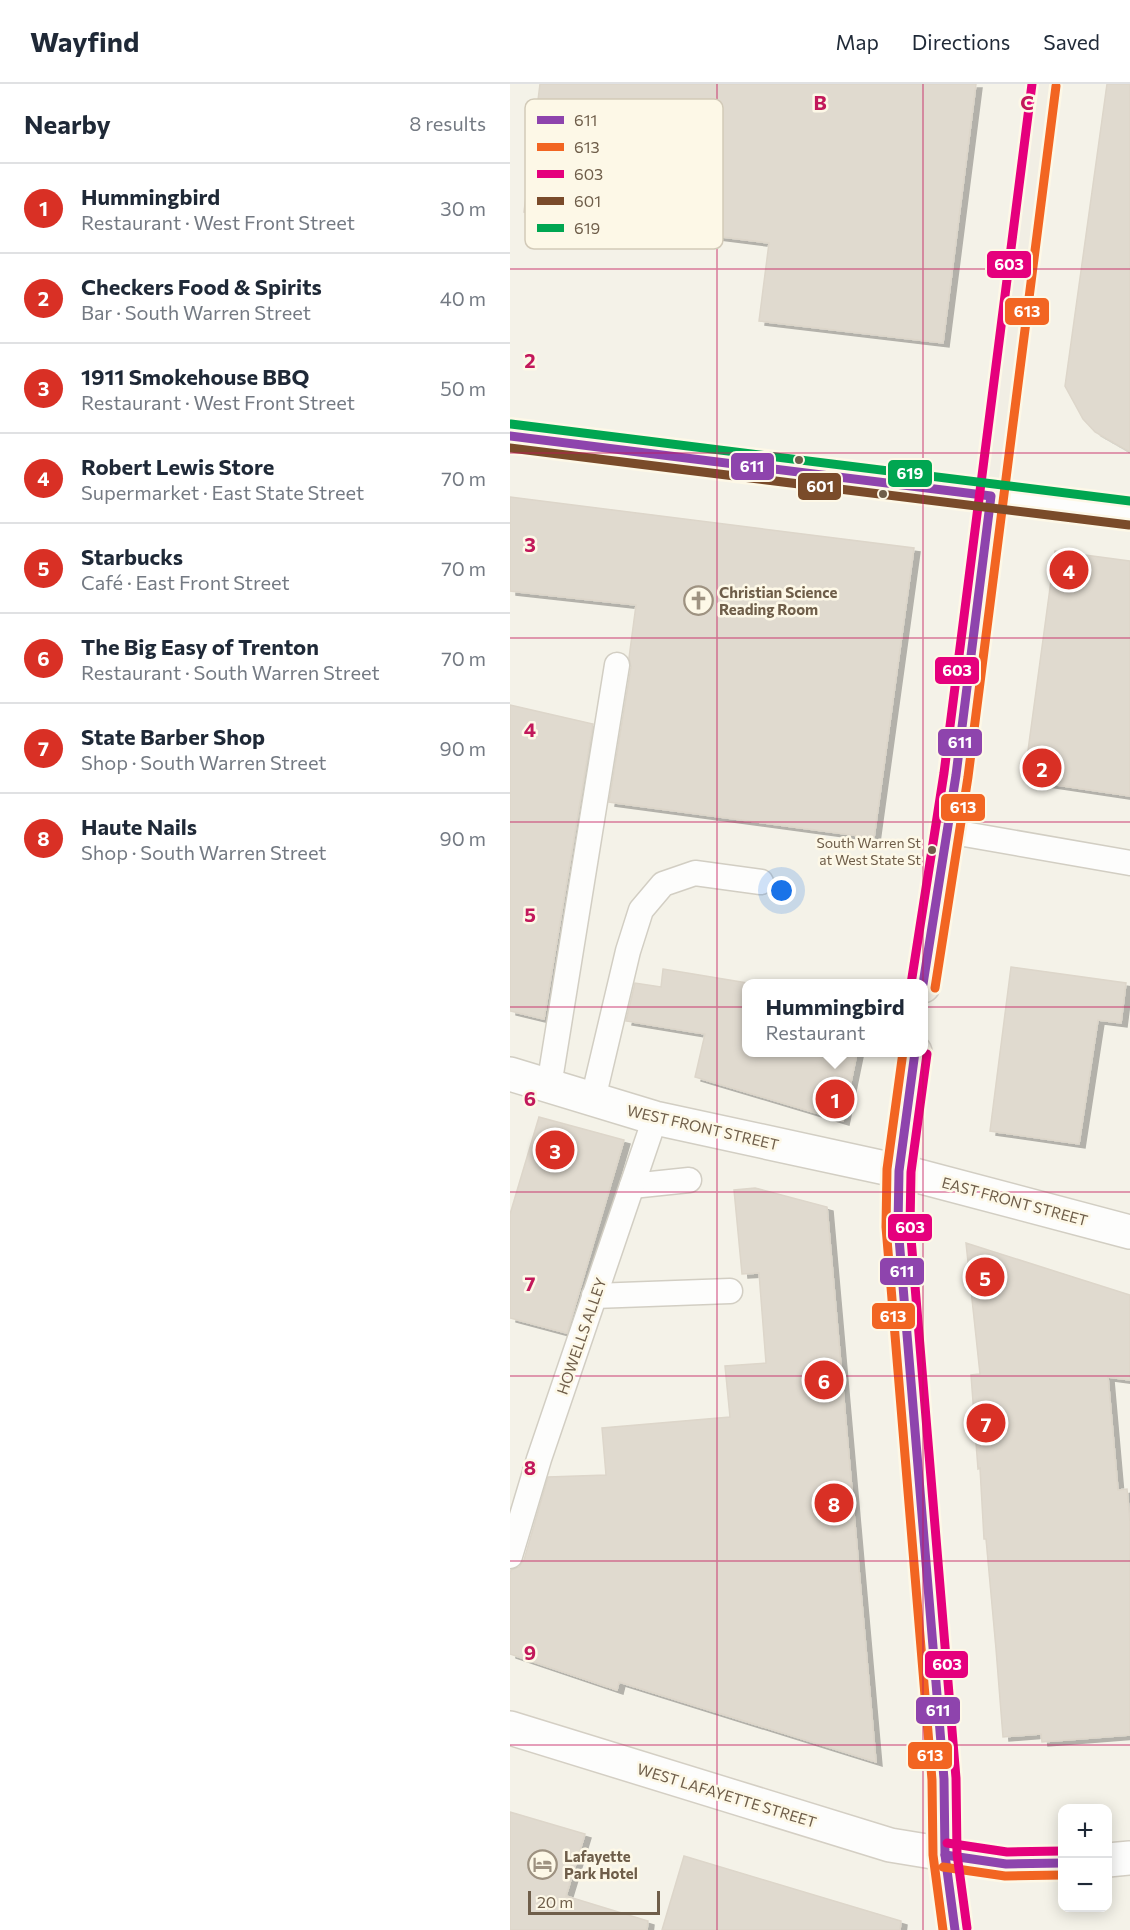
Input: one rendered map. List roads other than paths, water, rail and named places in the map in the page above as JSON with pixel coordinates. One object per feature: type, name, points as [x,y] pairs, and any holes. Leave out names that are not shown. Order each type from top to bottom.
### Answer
[{"type":"main road","points":[[925,979],[947,831],[1044,84]]},
{"type":"main road","points":[[914,1057],[899,1171],[898,1226],[944,1779],[945,1855],[955,1930]]},
{"type":"street","points":[[510,436],[1130,513]]},
{"type":"street","name":"WEST FRONT STREET","points":[[510,1074],[655,1118],[899,1171]]},
{"type":"street","name":"EAST FRONT STREET","points":[[899,1171],[1130,1232]]},
{"type":"street","name":"WEST LAFAYETTE STREET","points":[[510,1728],[890,1845],[1006,1864],[1058,1863]]},
{"type":"street","points":[[1112,1860],[1130,1858]]},
{"type":"lane","points":[[549,1086],[617,665]]},
{"type":"lane","points":[[947,831],[1130,863]]},
{"type":"lane","points":[[593,1099],[628,951],[641,910],[663,884],[695,873],[761,882]]},
{"type":"lane","name":"HOWELLS ALLEY","points":[[510,1556],[539,1459],[655,1118]]},
{"type":"lane","points":[[632,1186],[689,1180]]},
{"type":"lane","points":[[594,1296],[730,1291]]},
{"type":"place","name":"Robert Lewis Store","points":[[1069,570]]},
{"type":"place","name":"Christian Science Reading Room","points":[[698,601]]},
{"type":"place","name":"Checkers Food & Spirits","points":[[1042,768]]},
{"type":"place","name":"South Warren St at West State St","points":[[932,850]]},
{"type":"place","name":"Hummingbird","points":[[835,1099]]},
{"type":"place","name":"1911 Smokehouse BBQ","points":[[555,1150]]},
{"type":"place","name":"Starbucks","points":[[985,1277]]},
{"type":"place","name":"The Big Easy of Trenton","points":[[824,1380]]},
{"type":"place","name":"State Barber Shop","points":[[986,1423]]},
{"type":"place","name":"Haute Nails","points":[[834,1503]]},
{"type":"place","name":"Lafayette Park Hotel","points":[[543,1865]]}]
